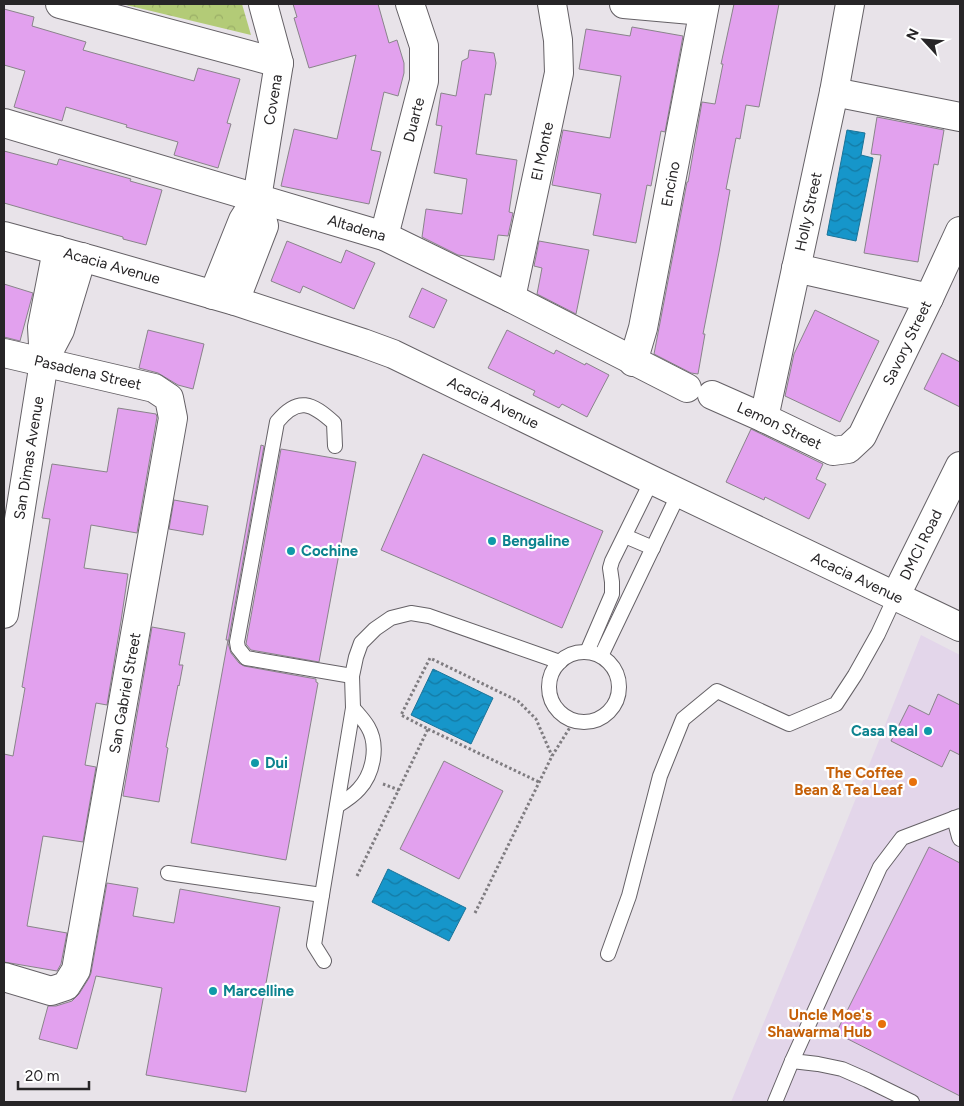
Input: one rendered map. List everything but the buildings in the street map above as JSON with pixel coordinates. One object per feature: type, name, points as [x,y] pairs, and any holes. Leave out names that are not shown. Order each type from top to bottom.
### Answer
[{"type":"street","points":[[60,4],[279,63]]},
{"type":"street","name":"Covena","points":[[224,298],[241,254],[243,220],[257,198],[279,63],[263,4]]},
{"type":"street","name":"Duarte","points":[[384,236],[424,81],[424,46],[410,4]]},
{"type":"street","points":[[624,4],[704,7]]},
{"type":"street","name":"Holly Street","points":[[764,418],[834,92],[850,4]]},
{"type":"street","name":"El Monte","points":[[511,298],[559,73],[559,5]]},
{"type":"street","name":"Encino","points":[[633,362],[643,328],[704,7]]},
{"type":"street","points":[[834,92],[960,117]]},
{"type":"street","name":"Altadena","points":[[4,124],[384,236],[511,298],[633,362],[699,391]]},
{"type":"street","name":"Savory Street","points":[[848,449],[862,436],[960,231]]},
{"type":"street","name":"Acacia Avenue","points":[[4,236],[224,298],[363,342],[393,354],[652,480],[960,626]]},
{"type":"street","name":"San Dimas Avenue","points":[[4,614],[10,545],[44,362],[60,330],[59,296],[70,254]]},
{"type":"street","points":[[796,268],[929,298]]},
{"type":"street","name":"Pasadena Street","points":[[4,353],[154,388],[169,398]]},
{"type":"street","name":"Lemon Street","points":[[699,391],[764,418],[833,451],[848,449]]},
{"type":"street","name":"San Gabriel Street","points":[[4,977],[51,991],[66,986],[76,970],[172,418],[169,398]]},
{"type":"street","name":"DMCI Road","points":[[896,595],[960,466]]},
{"type":"lane","points":[[335,446],[334,423],[322,412],[306,404],[286,411],[277,422],[237,642],[238,648],[246,658],[352,676]]},
{"type":"lane","points":[[587,652],[612,594],[610,568],[612,560],[652,480]]},
{"type":"lane","points":[[602,656],[680,493]]},
{"type":"lane","points":[[625,536],[654,548]]},
{"type":"lane","points":[[608,954],[629,896],[660,776],[683,718],[717,692],[789,724],[836,704],[878,634],[896,595]]},
{"type":"lane","points":[[324,961],[314,945],[353,708],[352,676],[361,643],[375,628],[391,618],[411,613],[429,616],[560,662]]},
{"type":"lane","points":[[587,652],[602,656],[611,664],[618,676],[620,688],[617,701],[610,712],[599,720],[586,723],[574,721],[561,714],[552,702],[549,688],[552,674],[560,662],[572,654],[587,652]]},
{"type":"lane","points":[[337,806],[352,796],[367,779],[374,754],[373,741],[368,728],[353,708]]},
{"type":"lane","points":[[775,1102],[880,866],[902,838],[957,817],[960,840]]},
{"type":"lane","points":[[168,873],[322,895]]},
{"type":"lane","points":[[792,1061],[842,1069],[912,1102]]},
{"type":"path","points":[[539,782],[401,716],[430,658],[518,702],[536,719],[552,756]]},
{"type":"path","points":[[475,913],[552,756],[574,721]]},
{"type":"path","points":[[357,876],[428,729]]},
{"type":"shaded area","points":[[921,635],[960,655],[960,1102],[731,1102],[838,843]]},
{"type":"green space","points":[[122,4],[242,4],[251,35]]},
{"type":"water","points":[[847,130],[865,133],[861,155],[873,158],[856,241],[827,235]]},
{"type":"water","points":[[433,669],[493,698],[471,744],[411,715]]},
{"type":"water","points":[[388,869],[466,908],[449,941],[372,902]]},
{"type":"place","name":"Bengaline","points":[[492,541]]},
{"type":"place","name":"Cochine","points":[[291,551]]},
{"type":"place","name":"Casa Real","points":[[928,731]]},
{"type":"place","name":"Dui","points":[[255,763]]},
{"type":"place","name":"The Coffee Bean & Tea Leaf","points":[[913,782]]},
{"type":"place","name":"Marcelline","points":[[213,991]]},
{"type":"place","name":"Uncle Moe's Shawarma Hub","points":[[882,1024]]}]
